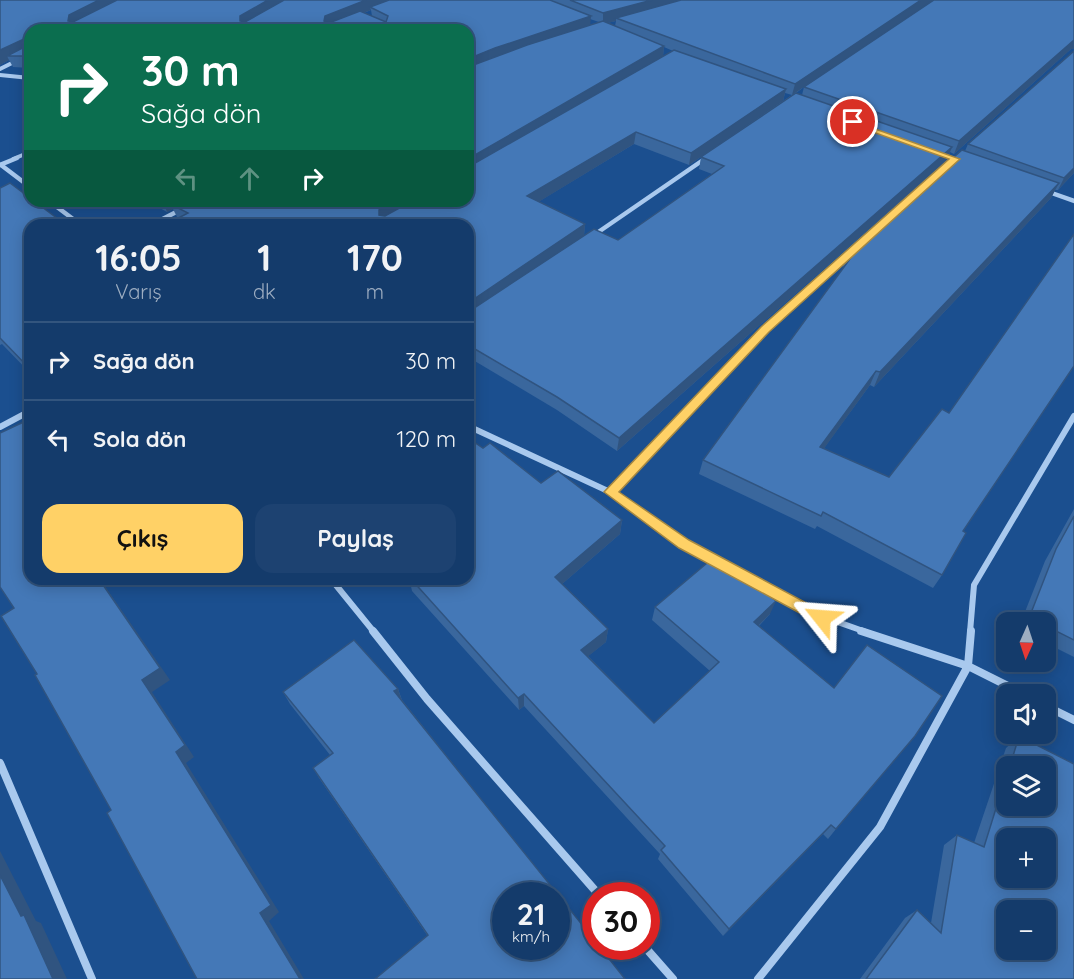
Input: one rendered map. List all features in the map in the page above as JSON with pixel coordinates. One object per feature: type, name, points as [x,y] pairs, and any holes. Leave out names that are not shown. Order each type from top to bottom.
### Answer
[{"type":"street","points":[[0,69],[24,57]]},
{"type":"street","points":[[0,75],[24,77]]},
{"type":"street","points":[[0,165],[24,155]]},
{"type":"street","points":[[591,237],[709,155]]},
{"type":"street","points":[[0,165],[24,183]]},
{"type":"street","points":[[1042,189],[1074,201]]},
{"type":"street","points":[[57,207],[73,219]]},
{"type":"street","points":[[163,219],[187,207]]},
{"type":"street","points":[[610,492],[765,329],[860,243]]},
{"type":"street","points":[[0,427],[24,414]]},
{"type":"street","points":[[758,979],[880,827],[968,666],[974,585],[1074,416]]},
{"type":"street","points":[[474,429],[610,492],[684,544],[822,618],[968,666],[1004,684]]},
{"type":"street","points":[[336,585],[427,699],[588,882]]},
{"type":"street","points":[[1056,711],[1074,720]]},
{"type":"street","points":[[0,763],[92,979]]},
{"type":"street","points":[[656,960],[673,979]]},
{"type":"building","points":[[0,0],[99,0],[69,15],[68,21],[73,22],[117,0],[268,0],[240,16],[240,21],[245,22],[284,0],[366,0],[325,16],[324,21],[329,23],[360,11],[386,22],[388,16],[370,7],[389,0],[550,0],[591,16],[474,57],[474,24],[24,24],[24,39],[0,50]]},
{"type":"building","points":[[570,0],[652,0],[603,13]]},
{"type":"building","points":[[681,0],[921,0],[795,84],[616,18]]},
{"type":"building","points":[[934,0],[1074,0],[1074,40],[959,141],[804,87]]},
{"type":"building","points":[[603,21],[664,46],[474,156],[474,65]]},
{"type":"building","points":[[24,47],[24,56],[7,56]]},
{"type":"building","points":[[674,50],[786,89],[691,153],[636,132],[527,196],[585,224],[474,299],[474,219],[176,219],[188,213],[176,207],[384,207],[379,210],[379,215],[385,216],[401,207],[474,207],[474,164]]},
{"type":"building","points":[[1074,51],[1074,168],[1064,178],[968,144]]},
{"type":"building","points":[[796,93],[952,147],[619,438],[557,397],[474,349],[474,308],[594,229],[618,240],[724,166],[701,157]]},
{"type":"building","points":[[962,150],[1059,183],[880,372],[876,371],[820,447],[889,477],[942,409],[949,413],[1074,234],[1074,366],[963,531],[966,533],[942,575],[823,512],[821,516],[703,460],[852,256],[847,251]]},
{"type":"building","points":[[10,183],[24,194],[24,207],[42,207],[58,219],[24,219],[24,363],[0,338],[0,188]]},
{"type":"building","points":[[24,422],[24,585],[103,585],[160,668],[142,680],[185,745],[176,752],[271,905],[260,913],[300,979],[197,979],[107,813],[111,810],[35,675],[37,674],[1,616],[14,608],[0,587],[0,433]]},
{"type":"building","points":[[474,442],[483,448],[490,443],[541,483],[558,471],[622,520],[555,577],[608,629],[581,650],[654,723],[719,662],[655,607],[713,558],[742,581],[746,577],[776,601],[754,622],[834,688],[867,645],[942,696],[915,736],[836,829],[831,825],[729,929],[661,850],[665,846],[524,694],[518,698],[416,585],[474,585]]},
{"type":"building","points":[[1074,516],[1074,640],[1056,631],[1056,612],[1031,612],[1056,549]]},
{"type":"building","points":[[354,640],[398,689],[394,691],[548,882],[492,882],[492,960],[570,960],[570,910],[582,925],[582,960],[610,960],[625,979],[375,979],[428,935],[313,768],[333,753],[283,692]]},
{"type":"building","points":[[1017,744],[1035,744],[1074,764],[1074,979],[866,979],[917,910],[941,933],[957,835],[984,847],[996,808],[996,816],[1056,816],[1056,756],[1013,756]]},
{"type":"building","points":[[0,875],[21,916],[24,915],[53,979],[0,979]]},
{"type":"route","points":[[822,618],[684,544],[610,492],[765,329],[955,159],[853,122]]}]
